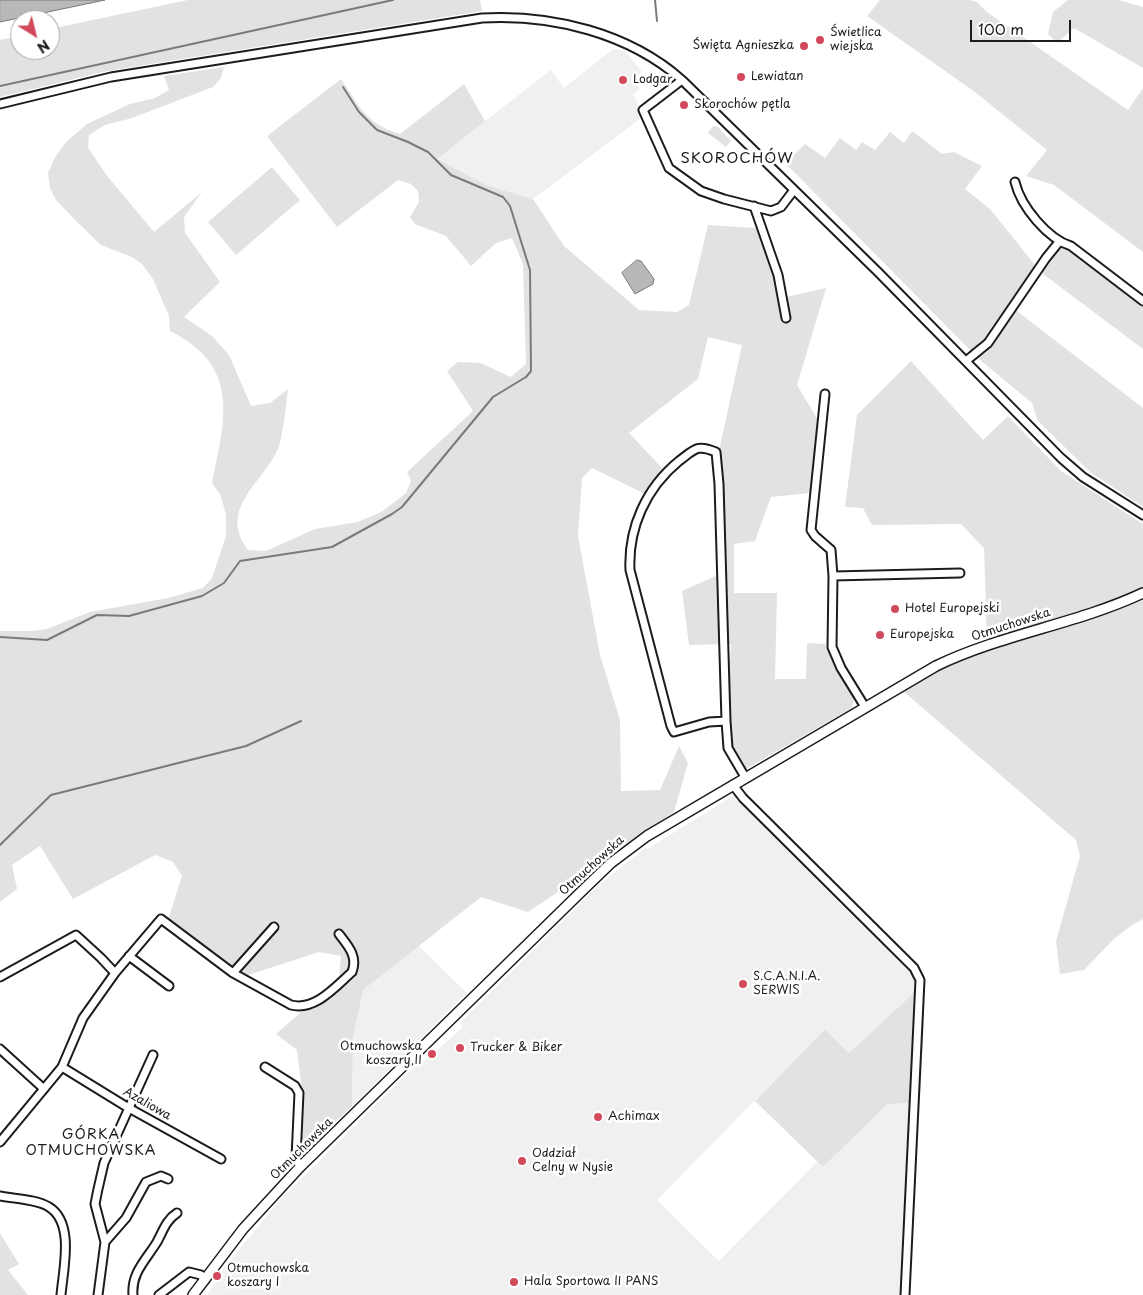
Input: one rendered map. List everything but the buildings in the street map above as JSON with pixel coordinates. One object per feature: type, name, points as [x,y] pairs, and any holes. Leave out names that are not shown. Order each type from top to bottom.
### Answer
[{"type":"main road","name":"Otmuchowska","points":[[194,1295],[244,1229],[300,1167],[611,863],[647,836],[921,674],[956,657],[1110,606],[1143,593]]},
{"type":"street","points":[[0,104],[111,77],[482,18],[502,17],[550,22],[617,39],[652,57],[682,80],[966,361],[1061,458],[1083,477],[1143,515]]},
{"type":"street","points":[[682,80],[643,110],[669,168],[701,191],[754,206],[777,210],[794,190]]},
{"type":"street","points":[[1015,182],[1026,208],[1059,242],[1071,246],[1143,301]]},
{"type":"street","points":[[754,206],[778,275],[786,318]]},
{"type":"street","points":[[966,361],[988,343],[1059,242]]},
{"type":"street","points":[[826,394],[812,530],[815,536],[831,550],[833,576],[832,647],[841,668],[865,707]]},
{"type":"street","points":[[726,720],[709,722],[674,732],[665,709],[630,570],[629,550],[633,531],[654,485],[697,448],[704,446],[716,452],[720,484],[728,748],[745,778]]},
{"type":"street","points":[[833,576],[960,573]]},
{"type":"street","points":[[733,785],[743,798],[918,975],[920,990],[917,1081],[913,1109],[905,1295]]},
{"type":"street","points":[[0,1142],[62,1067],[83,1018],[115,973],[161,919],[233,973],[291,1005],[300,1007],[312,1004],[352,972],[355,964],[354,955],[339,934]]},
{"type":"street","points":[[233,973],[274,927]]},
{"type":"street","points":[[0,977],[76,935],[115,973]]},
{"type":"street","points":[[129,956],[169,986]]},
{"type":"street","points":[[0,1050],[44,1089]]},
{"type":"street","points":[[98,1295],[104,1242],[95,1204],[104,1163],[127,1107],[153,1054]]},
{"type":"street","name":"Azaliowa","points":[[62,1067],[127,1107],[221,1159]]},
{"type":"street","points":[[265,1067],[295,1086],[299,1093],[296,1158],[300,1167]]},
{"type":"street","points":[[104,1242],[126,1218],[146,1182],[162,1176],[168,1178]]},
{"type":"street","points":[[0,1196],[49,1207],[59,1218],[65,1240],[61,1295]]},
{"type":"street","points":[[133,1295],[133,1281],[141,1264],[170,1218],[177,1213]]},
{"type":"street","points":[[159,1295],[190,1272],[201,1275],[205,1280]]},
{"type":"shaded area","points":[[0,0],[105,0],[57,10],[10,10],[10,20],[0,22]]},
{"type":"shaded area","points":[[188,0],[480,0],[482,11],[107,71],[0,97],[0,40],[10,38],[10,60],[60,60],[60,27]]},
{"type":"shaded area","points":[[880,0],[969,0],[977,2],[987,12],[1128,110],[1143,88],[1143,252],[1054,185],[1026,176],[1047,150],[975,92],[867,16]]},
{"type":"shaded area","points":[[1068,0],[1119,0],[1143,7],[1143,68],[1074,28],[1057,43],[1048,34],[1053,12]]},
{"type":"shaded area","points":[[613,49],[625,51],[642,72],[633,79],[640,89],[633,94],[638,104],[641,118],[533,199],[486,185],[436,159],[551,70],[564,88]]},
{"type":"shaded area","points":[[224,67],[221,78],[213,87],[132,118],[105,125],[89,135],[88,148],[108,177],[154,232],[202,192],[184,217],[185,233],[220,282],[184,317],[212,336],[229,355],[251,406],[270,403],[288,389],[281,440],[276,453],[244,499],[239,511],[240,536],[248,550],[266,551],[315,529],[358,522],[383,511],[406,493],[411,481],[407,472],[473,411],[447,371],[458,362],[480,363],[511,377],[526,364],[523,264],[512,238],[496,243],[471,266],[446,236],[415,224],[410,217],[419,202],[418,191],[411,184],[398,180],[337,227],[267,136],[341,79],[364,113],[379,125],[400,134],[464,84],[485,121],[437,159],[486,185],[533,199],[564,246],[639,310],[677,312],[689,305],[708,225],[756,228],[782,298],[826,288],[797,385],[818,420],[810,493],[771,497],[755,541],[734,544],[734,593],[777,593],[775,679],[806,679],[807,643],[825,644],[854,697],[852,708],[746,769],[732,748],[729,680],[731,644],[689,645],[682,591],[727,571],[719,451],[742,345],[708,337],[698,379],[629,433],[662,468],[645,494],[592,468],[582,478],[578,536],[600,655],[620,720],[621,791],[660,790],[679,746],[688,763],[674,812],[528,912],[481,897],[363,990],[353,1039],[352,1106],[300,1155],[302,1091],[297,1050],[276,1034],[339,979],[341,956],[319,952],[242,977],[168,920],[182,876],[173,862],[155,855],[73,899],[40,846],[12,865],[17,889],[0,902],[0,631],[47,629],[90,612],[168,598],[203,588],[212,578],[226,536],[226,514],[220,494],[212,483],[223,415],[222,395],[218,377],[208,360],[192,345],[170,331],[169,316],[153,279],[142,264],[132,257],[101,245],[73,218],[56,200],[50,188],[48,173],[55,157],[66,142],[87,124],[130,104],[155,98],[169,90],[164,76]]},
{"type":"shaded area","points":[[713,126],[717,126],[731,141],[726,147],[708,133]]},
{"type":"shaded area","points":[[912,131],[942,154],[954,152],[982,166],[965,189],[990,209],[1039,270],[1063,239],[1143,300],[1143,349],[1039,271],[1013,308],[1143,408],[1143,507],[1090,472],[1038,421],[1032,403],[980,360],[785,163],[805,144],[825,158],[840,138],[856,150],[862,142],[875,150],[890,132],[904,143]]},
{"type":"shaded area","points":[[272,167],[300,200],[236,255],[208,222]]},
{"type":"shaded area","points":[[637,260],[641,261],[654,279],[653,284],[635,294],[622,273]]},
{"type":"shaded area","points":[[911,361],[983,440],[1008,416],[1061,471],[1143,524],[1143,587],[1129,595],[987,641],[984,548],[961,524],[872,525],[863,508],[845,507],[857,415]]},
{"type":"shaded area","points":[[1143,600],[1143,919],[1114,939],[1084,970],[1060,974],[1056,941],[1080,856],[1076,840],[903,691],[938,671],[992,649],[1093,618]]},
{"type":"shaded area","points":[[733,796],[917,980],[918,989],[849,1053],[825,1029],[657,1200],[719,1261],[817,1162],[823,1167],[887,1103],[920,1102],[909,1295],[206,1295],[221,1276],[223,1269],[279,1201],[416,1065],[425,1061],[463,1027],[460,1023],[600,884],[645,848],[647,849]]},
{"type":"shaded area","points":[[418,945],[467,993],[352,1106],[353,1039],[363,990]]},
{"type":"shaded area","points":[[918,989],[917,1022],[924,1020],[920,1102],[887,1104],[823,1167],[755,1101],[825,1029],[849,1053]]},
{"type":"shaded area","points":[[0,1233],[19,1264],[8,1270],[28,1295],[0,1295]]},
{"type":"waterway","points":[[0,86],[393,0]]},
{"type":"waterway","points":[[655,0],[657,21]]},
{"type":"waterway","points":[[0,637],[47,640],[97,615],[129,616],[202,596],[224,583],[240,561],[332,547],[402,507],[493,397],[526,377],[531,371],[530,270],[510,206],[503,197],[451,175],[428,152],[377,130],[359,112],[343,87]]},
{"type":"waterway","points":[[0,845],[51,795],[246,746],[301,721]]},
{"type":"place","name":"Świetlica wiejska","points":[[820,40]]},
{"type":"place","name":"Święta Agnieszka","points":[[804,46]]},
{"type":"place","name":"Lewiatan","points":[[741,77]]},
{"type":"place","name":"Lodgar","points":[[623,80]]},
{"type":"place","name":"Skorochów pętla","points":[[684,105]]},
{"type":"place","name":"Hotel Europejski","points":[[895,609]]},
{"type":"place","name":"Europejska","points":[[880,635]]},
{"type":"place","name":"S.C.A.N.I.A. SERWIS","points":[[743,984]]},
{"type":"place","name":"Trucker & Biker","points":[[460,1048]]},
{"type":"place","name":"Otmuchowska koszary II","points":[[432,1054]]},
{"type":"place","name":"Achimax","points":[[598,1117]]},
{"type":"place","name":"Oddział Celny w Nysie","points":[[522,1161]]},
{"type":"place","name":"Otmuchowska koszary I","points":[[217,1276]]},
{"type":"place","name":"Hala Sportowa II PANS","points":[[514,1282]]},
{"type":"district","name":"SKOROCHÓW","points":[[737,159]]},
{"type":"district","name":"GÓRKA OTMUCHOWSKA","points":[[91,1144]]}]
